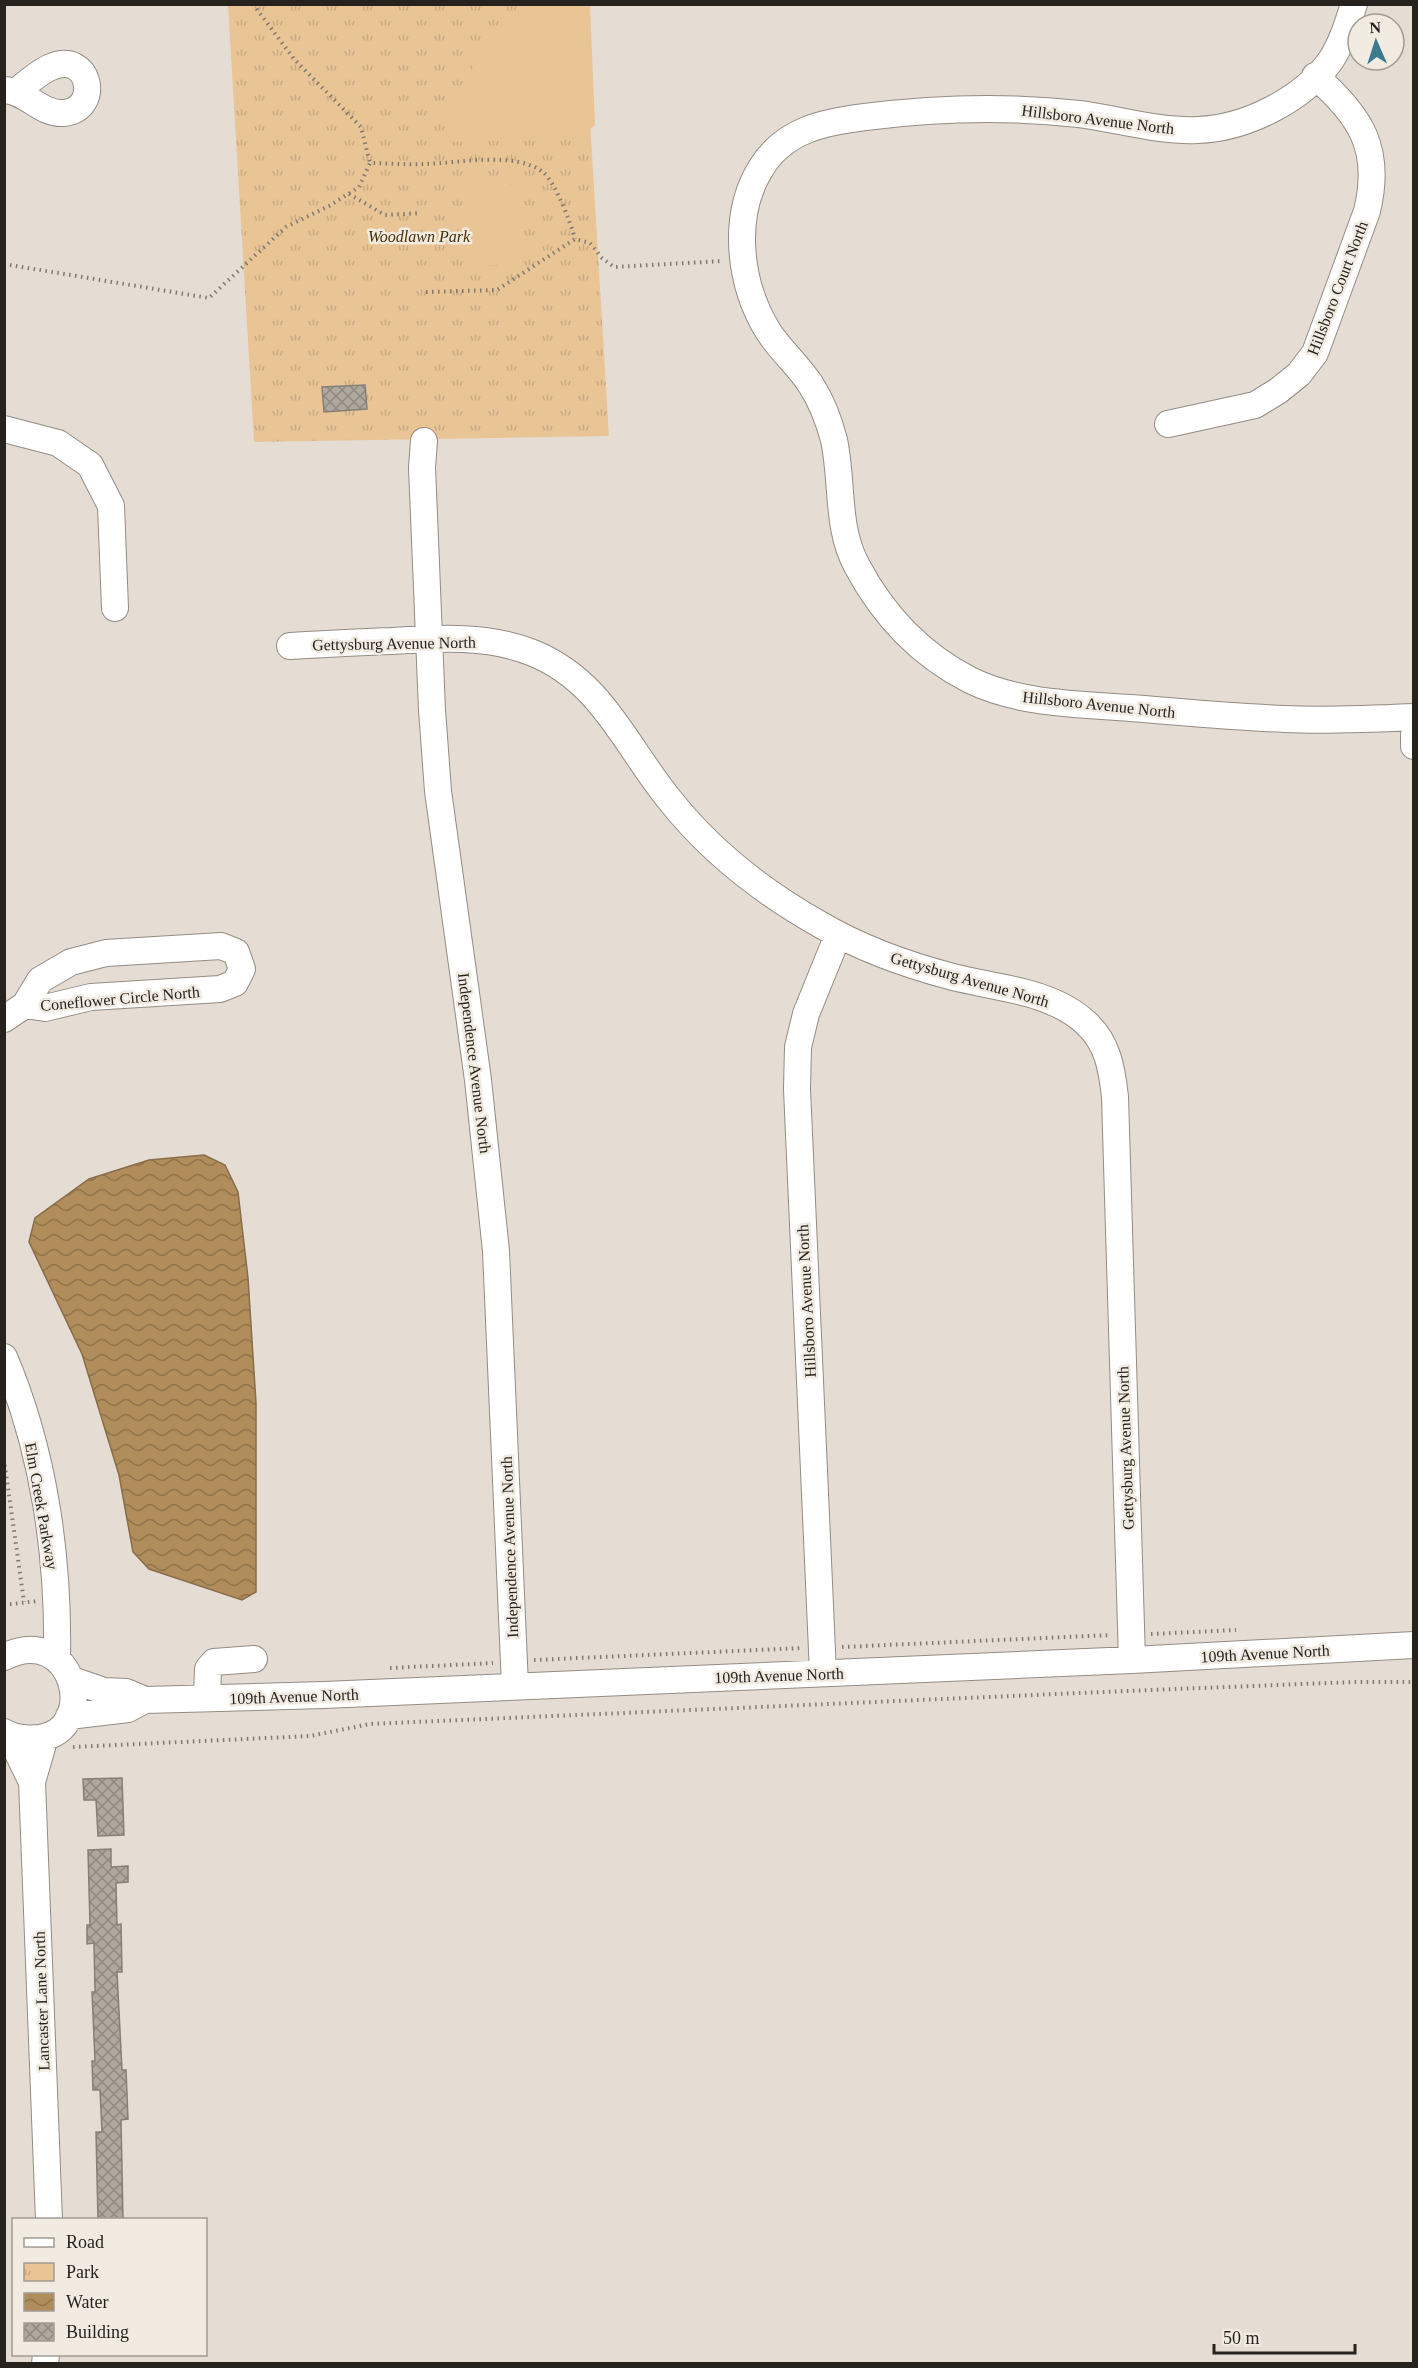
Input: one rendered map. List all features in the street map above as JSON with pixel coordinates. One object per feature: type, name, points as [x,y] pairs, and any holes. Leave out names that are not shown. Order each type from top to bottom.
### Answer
[{"type":"street","name":"Hillsboro Avenue North","points":[[1354,4],[1344,33],[1330,61],[1299,93],[1268,112],[1233,125],[1196,130],[1078,114],[997,109],[913,111],[835,121],[808,128],[785,141],[762,165],[750,190],[743,225],[742,261],[754,303],[770,334],[811,384],[826,412],[834,442],[842,518],[854,562],[874,595],[901,630],[933,657],[972,681],[1012,695],[1054,702],[1284,719],[1413,717]]},
{"type":"street","name":"Hillsboro Court North","points":[[1168,424],[1254,405],[1278,391],[1299,374],[1315,353],[1367,211],[1372,189],[1372,163],[1366,139],[1356,120],[1336,94],[1315,76]]},
{"type":"street","points":[[4,429],[58,443],[90,465],[111,506],[115,608]]},
{"type":"street","name":"Independence Avenue North","points":[[424,441],[422,467],[438,791],[478,1080],[496,1251],[514,1673]]},
{"type":"street","name":"Gettysburg Avenue North","points":[[290,646],[466,639],[497,643],[531,652],[564,668],[591,691],[614,720],[635,754],[669,800],[707,841],[750,879],[795,911],[838,935],[896,960],[1038,997],[1064,1006],[1087,1023],[1104,1045],[1112,1068],[1115,1097],[1132,1660]]},
{"type":"street","points":[[1413,735],[1413,746]]},
{"type":"street","name":"Hillsboro Avenue North","points":[[823,1673],[797,1089],[798,1047],[806,1014],[838,935]]},
{"type":"street","name":"Coneflower Circle North","points":[[221,946],[236,952],[242,969],[235,983],[220,989],[91,997],[45,1008],[15,1012],[40,980],[71,962],[106,953],[221,946]]},
{"type":"street","name":"Elm Creek Parkway","points":[[4,1358],[17,1387],[39,1467],[53,1555],[57,1658]]},
{"type":"street","name":"109th Avenue North","points":[[72,1680],[104,1691],[126,1692],[145,1700],[324,1695],[514,1673],[823,1673],[1413,1645]]},
{"type":"street","points":[[4,1657],[16,1651],[28,1649],[42,1651],[57,1658],[72,1680],[75,1692],[69,1716],[54,1732],[55,1742],[27,1740],[7,1733]]},
{"type":"street","points":[[207,1698],[208,1669],[214,1662],[254,1659]]},
{"type":"street","name":"109th Avenue North","points":[[69,1716],[128,1709],[145,1700]]},
{"type":"street","name":"Lancaster Lane North","points":[[7,1733],[32,1782],[49,2218]]},
{"type":"street","name":"Lancaster Lane North","points":[[32,1782],[55,1742]]},
{"type":"path","points":[[4,264],[209,298],[286,227],[329,206],[359,187],[370,162],[361,127],[294,59],[255,5]]},
{"type":"path","points":[[370,162],[424,164],[465,160],[525,162],[545,173],[571,223],[575,239]]},
{"type":"path","points":[[349,194],[384,215],[422,213]]},
{"type":"path","points":[[426,292],[497,290],[575,239],[590,243],[602,258],[614,267],[742,261]]},
{"type":"path","points":[[4,1459],[24,1602]]},
{"type":"path","points":[[4,1605],[56,1599]]},
{"type":"path","points":[[385,1669],[514,1673],[821,1647],[976,1643],[1237,1630]]},
{"type":"path","points":[[55,1742],[310,1736],[370,1724],[1126,1691],[1354,1682],[1413,1682]]},
{"type":"green space","name":"Woodlawn Park","points":[[228,5],[583,5],[609,436],[254,442]]},
{"type":"green space","points":[[534,5],[590,5],[595,125],[579,139],[440,142],[461,86],[493,37]]},
{"type":"green space","points":[[462,184],[522,185],[522,264],[464,266]]},
{"type":"water","points":[[204,1155],[225,1165],[238,1192],[248,1278],[256,1403],[256,1592],[242,1600],[149,1569],[133,1552],[119,1475],[82,1354],[29,1242],[35,1218],[89,1179],[149,1160]]},
{"type":"building","points":[[365,385],[367,409],[324,412],[322,387]]},
{"type":"building","points":[[122,1778],[124,1835],[98,1836],[96,1800],[84,1800],[83,1779]]},
{"type":"building","points":[[111,1849],[111,1867],[128,1866],[128,1882],[116,1883],[117,1925],[121,1924],[122,1972],[117,1972],[122,2070],[126,2070],[128,2119],[121,2120],[123,2218],[98,2218],[96,2132],[102,2132],[100,2090],[93,2090],[92,2061],[95,2061],[92,1992],[95,1992],[94,1943],[87,1944],[87,1925],[90,1925],[88,1850]]}]
